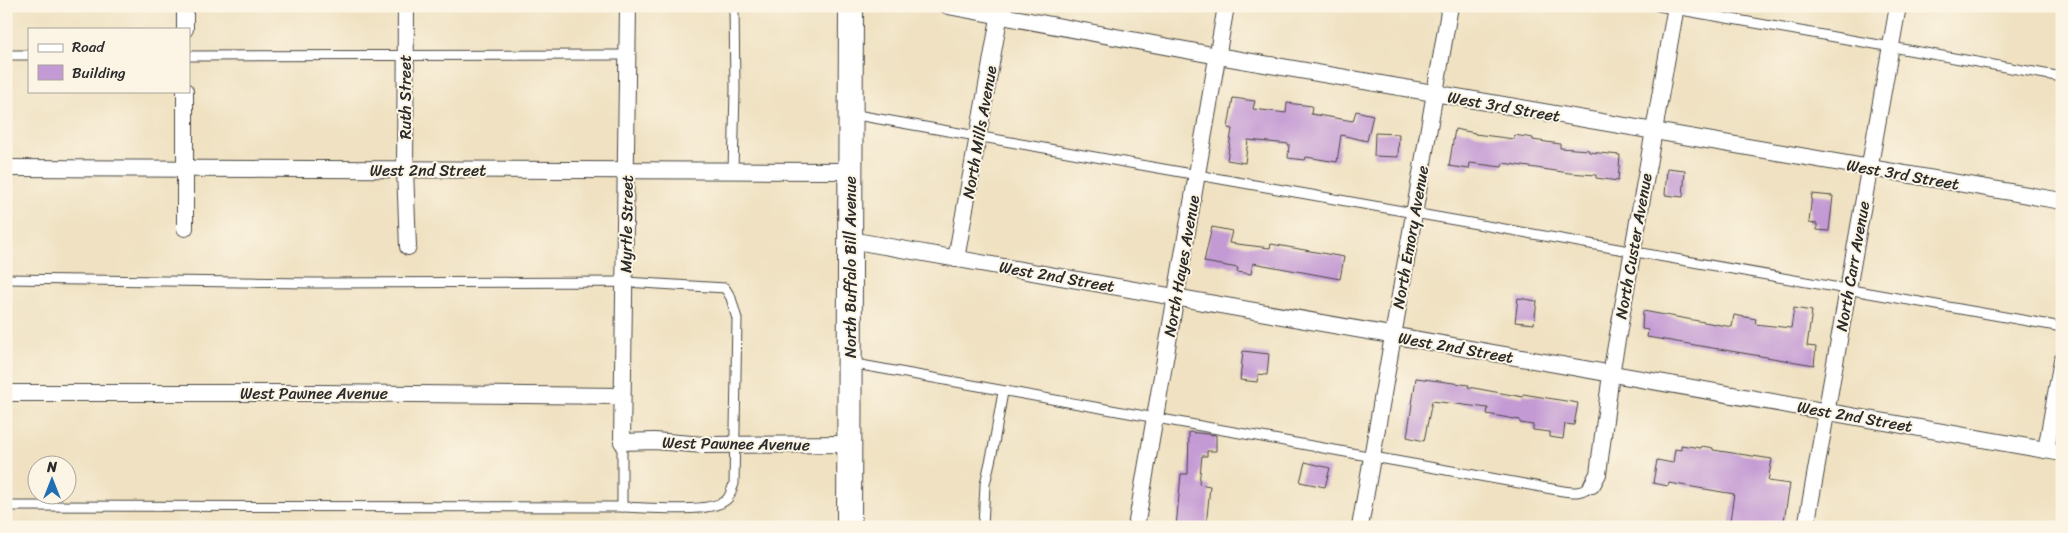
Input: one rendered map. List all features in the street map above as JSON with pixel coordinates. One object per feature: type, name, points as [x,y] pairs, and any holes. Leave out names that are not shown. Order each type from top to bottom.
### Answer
[{"type":"main road","name":"North Buffalo Bill Avenue","points":[[849,527],[851,6]]},
{"type":"street","points":[[185,6],[185,28]]},
{"type":"street","name":"Ruth Street","points":[[406,6],[405,170],[408,247]]},
{"type":"street","name":"Myrtle Street","points":[[622,442],[626,282],[628,6]]},
{"type":"street","name":"West 3rd Street","points":[[948,6],[1000,12],[1218,56],[2062,202]]},
{"type":"street","name":"North Hayes Avenue","points":[[1136,527],[1226,6]]},
{"type":"street","name":"North Emory Avenue","points":[[1360,527],[1450,6]]},
{"type":"street","name":"North Carr Avenue","points":[[1806,527],[1898,6]]},
{"type":"street","name":"North Custer Avenue","points":[[1592,485],[1598,474],[1611,374],[1675,8]]},
{"type":"street","name":"North Mills Avenue","points":[[956,259],[1000,12]]},
{"type":"street","points":[[185,92],[185,228]]},
{"type":"street","name":"West 2nd Street","points":[[6,168],[627,171],[851,170]]},
{"type":"street","name":"West 2nd Street","points":[[850,240],[2054,451]]},
{"type":"street","points":[[2054,451],[2062,360]]},
{"type":"street","name":"West Pawnee Avenue","points":[[6,393],[327,393],[622,396]]},
{"type":"street","name":"West Pawnee Avenue","points":[[622,442],[736,445],[850,444]]},
{"type":"lane","points":[[733,171],[735,90],[734,6]]},
{"type":"lane","points":[[1658,6],[2062,77]]},
{"type":"lane","points":[[6,55],[28,55]]},
{"type":"lane","points":[[190,56],[628,55]]},
{"type":"lane","points":[[851,114],[2062,327]]},
{"type":"lane","points":[[6,279],[314,283],[626,282],[725,288],[731,298],[737,319],[734,484],[728,498],[718,505],[694,509],[622,507],[6,506]]},
{"type":"lane","points":[[850,363],[1003,392],[1155,417],[1576,493],[1583,492],[1592,485]]},
{"type":"lane","points":[[983,527],[984,484],[993,449],[1003,392]]},
{"type":"lane","points":[[622,442],[622,507]]},
{"type":"building","points":[[1233,98],[1255,101],[1253,109],[1286,113],[1287,103],[1312,106],[1311,114],[1353,121],[1356,111],[1373,115],[1367,141],[1341,135],[1337,162],[1306,157],[1305,160],[1288,158],[1289,144],[1248,140],[1245,163],[1227,160],[1232,129],[1228,128]]},
{"type":"building","points":[[1455,129],[1475,134],[1514,139],[1514,135],[1560,144],[1560,148],[1620,155],[1618,181],[1596,178],[1596,175],[1503,163],[1502,167],[1470,163],[1469,169],[1449,166]]},
{"type":"building","points":[[1375,133],[1399,134],[1398,157],[1374,156]]},
{"type":"building","points":[[1667,168],[1685,170],[1683,197],[1665,195]]},
{"type":"building","points":[[1812,194],[1833,196],[1829,231],[1817,230],[1817,224],[1809,223]]},
{"type":"building","points":[[1212,227],[1232,231],[1229,243],[1270,248],[1271,244],[1344,257],[1340,279],[1253,263],[1251,274],[1237,272],[1238,268],[1204,262]]},
{"type":"building","points":[[1518,298],[1537,301],[1534,324],[1515,322]]},
{"type":"building","points":[[1794,308],[1812,311],[1807,346],[1816,347],[1814,365],[1647,337],[1648,330],[1642,329],[1643,311],[1732,327],[1734,315],[1756,319],[1755,324],[1791,328]]},
{"type":"building","points":[[1243,351],[1269,354],[1267,375],[1258,374],[1257,382],[1240,380]]},
{"type":"building","points":[[1416,378],[1469,385],[1468,387],[1523,397],[1523,394],[1578,403],[1574,425],[1565,424],[1563,439],[1550,437],[1550,432],[1533,430],[1533,425],[1520,423],[1520,420],[1487,414],[1488,408],[1432,401],[1424,441],[1407,437]]},
{"type":"building","points":[[1189,432],[1216,435],[1216,451],[1207,451],[1207,456],[1202,456],[1199,484],[1210,486],[1206,527],[1176,527],[1181,474],[1188,474]]},
{"type":"building","points":[[1681,445],[1701,448],[1702,446],[1713,448],[1713,450],[1772,459],[1768,481],[1790,484],[1783,527],[1729,527],[1734,494],[1669,483],[1668,486],[1653,483],[1657,460],[1673,463],[1675,449],[1681,450]]},
{"type":"building","points":[[1305,462],[1330,468],[1325,487],[1300,482]]}]
